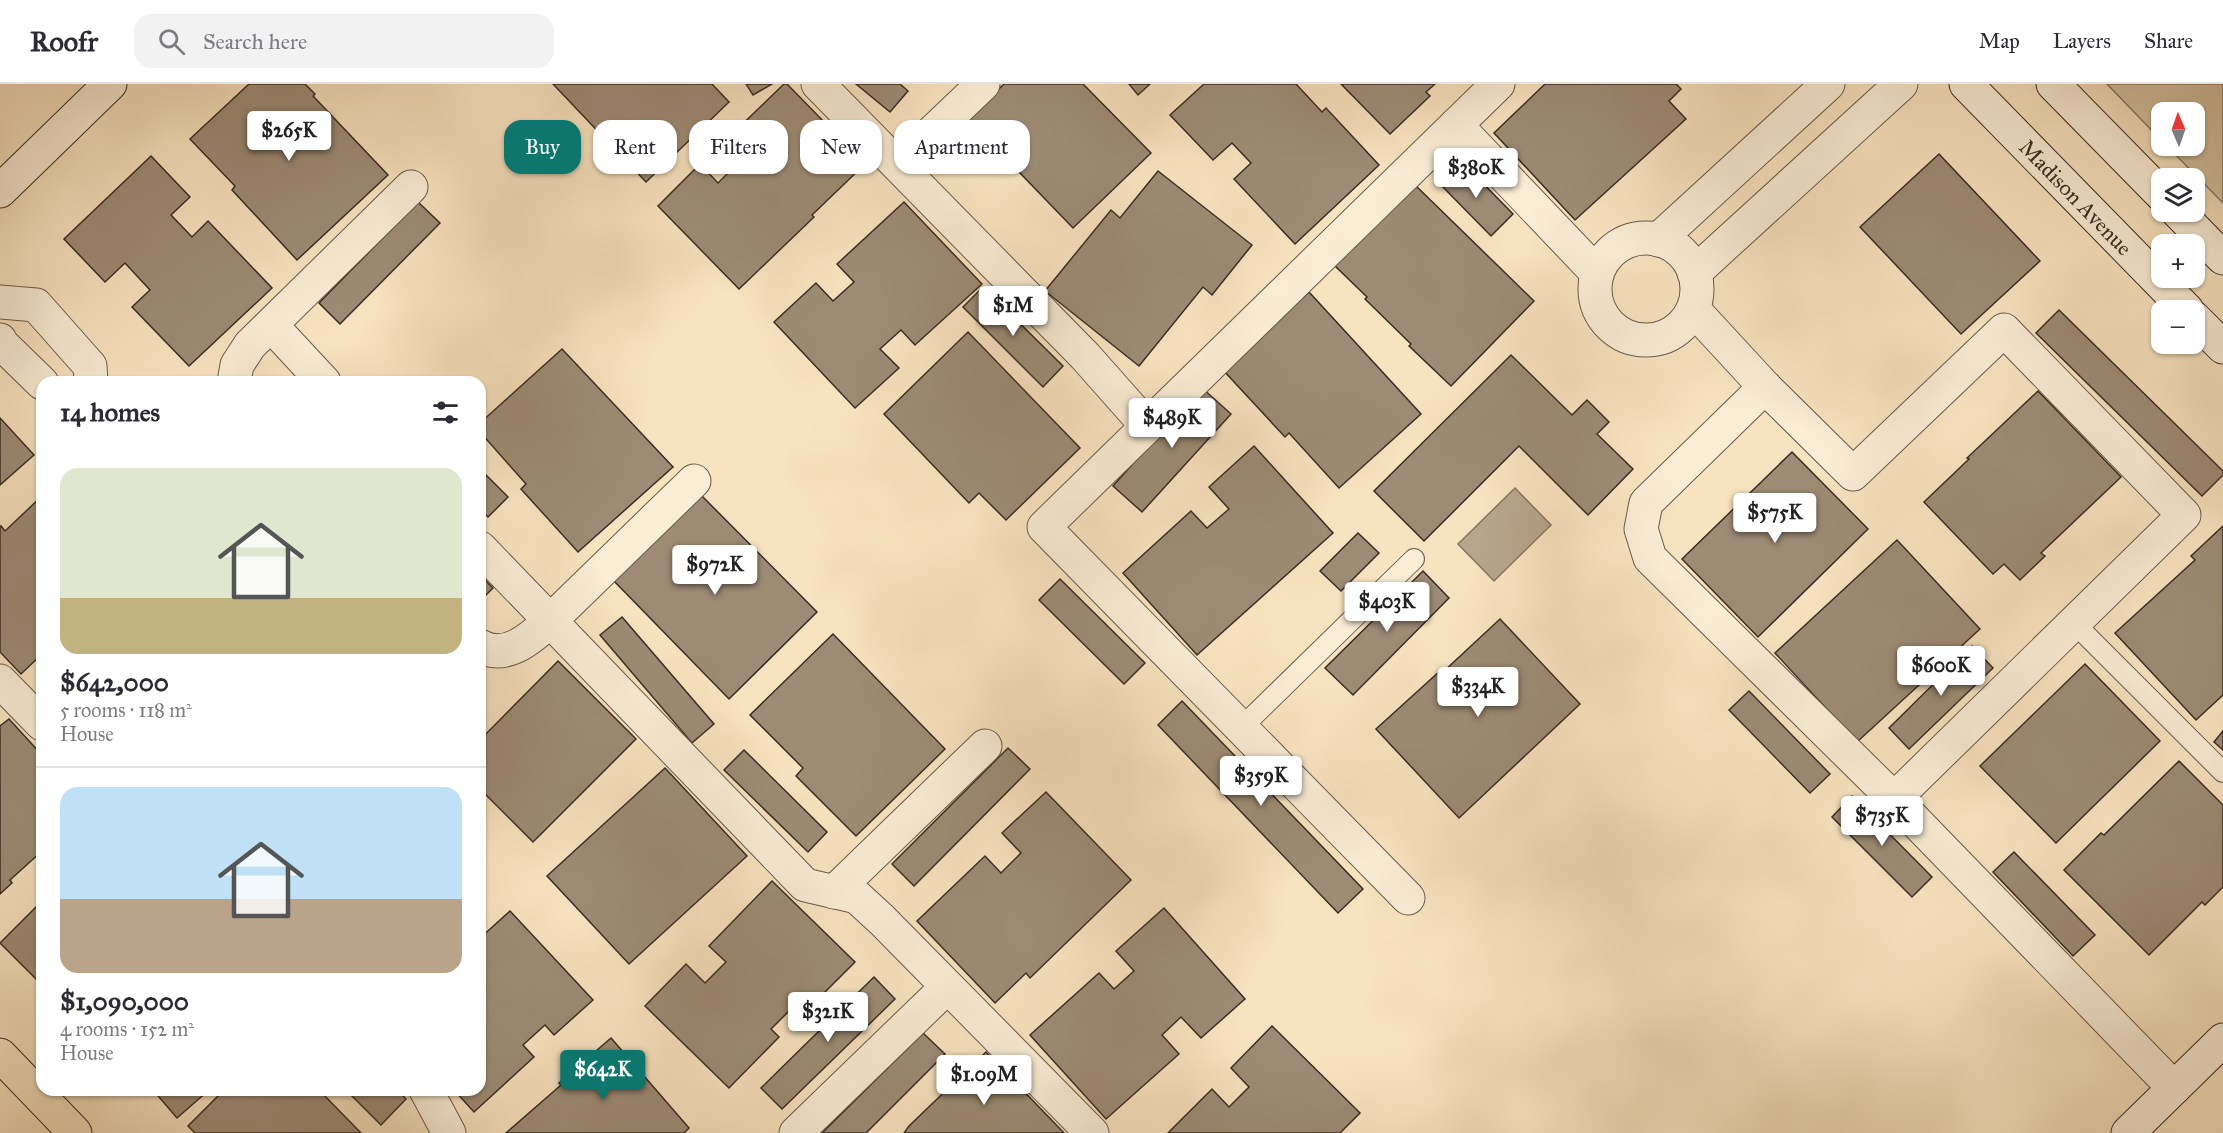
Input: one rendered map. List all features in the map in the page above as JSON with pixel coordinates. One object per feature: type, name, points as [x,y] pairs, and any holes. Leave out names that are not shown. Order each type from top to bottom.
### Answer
[{"type":"main road","points":[[0,1055],[36,1092]]},
{"type":"main road","points":[[39,1096],[75,1133]]},
{"type":"street","points":[[0,191],[110,84]]},
{"type":"street","points":[[818,84],[894,161]]},
{"type":"street","points":[[945,120],[983,84]]},
{"type":"street","points":[[1408,898],[1044,527],[1498,84]]},
{"type":"street","points":[[1658,240],[1828,84]]},
{"type":"street","points":[[1694,273],[1901,84]]},
{"type":"street","name":"Madison Avenue","points":[[1966,84],[2177,300]]},
{"type":"street","points":[[2053,84],[2151,184]]},
{"type":"street","points":[[1456,126],[1597,273]]},
{"type":"street","points":[[907,174],[1085,356],[1147,426]]},
{"type":"street","points":[[235,376],[237,365],[250,345],[411,188]]},
{"type":"street","points":[[2188,222],[2223,258]]},
{"type":"street","points":[[1643,239],[1670,244],[1680,252],[1694,273],[1697,285],[1693,309],[1685,322],[1673,332],[1659,338],[1644,340],[1628,337],[1615,330],[1604,318],[1597,304],[1595,289],[1597,273],[1604,260],[1615,249],[1628,242],[1643,239]]},
{"type":"street","points":[[0,302],[36,305],[90,366],[91,376]]},
{"type":"street","points":[[1693,309],[1765,387],[1853,474],[2004,330],[2184,515],[1894,799]]},
{"type":"street","points":[[270,325],[318,376]]},
{"type":"street","points":[[2205,329],[2223,347]]},
{"type":"street","points":[[0,340],[36,377]]},
{"type":"street","points":[[1765,387],[1646,503],[1641,529],[1650,558],[1894,799],[2174,1088]]},
{"type":"street","points":[[486,649],[507,650],[525,643],[693,481]]},
{"type":"street","points":[[486,554],[805,885],[857,897],[1092,1133]]},
{"type":"street","points":[[0,681],[36,718]]},
{"type":"street","points":[[834,892],[985,746]]},
{"type":"street","points":[[796,1133],[947,987]]},
{"type":"street","points":[[2128,1133],[2223,1040]]},
{"type":"street","points":[[429,1096],[449,1133]]},
{"type":"lane","points":[[1241,728],[1414,559]]},
{"type":"lane","points":[[2074,623],[2223,772]]},
{"type":"shaded area","points":[[2107,84],[2223,84],[2223,203],[2205,185],[2205,168],[2189,168],[2177,156],[2205,156],[2205,102],[2151,102],[2151,130]]},
{"type":"shaded area","points":[[1515,488],[1551,525],[1494,581],[1458,544]]},
{"type":"building","points":[[249,84],[305,84],[315,94],[313,96],[388,175],[297,260],[232,190],[235,186],[190,139]]},
{"type":"building","points":[[553,84],[712,84],[729,102],[710,120],[689,120],[689,141],[677,152],[677,120],[593,120],[593,126]]},
{"type":"building","points":[[746,84],[772,84],[753,95]]},
{"type":"building","points":[[784,84],[787,84],[822,120],[800,120],[800,174],[855,174],[812,215],[814,217],[739,289],[658,206],[690,174],[709,174],[718,183],[727,174],[788,174],[788,120],[747,120]]},
{"type":"building","points":[[856,84],[900,84],[908,91],[890,112]]},
{"type":"building","points":[[1004,84],[1083,84],[1151,153],[1073,228],[1021,174],[1030,174],[1030,120],[968,119]]},
{"type":"building","points":[[1129,84],[1150,84],[1138,95]]},
{"type":"building","points":[[1204,84],[1296,84],[1322,112],[1326,108],[1379,165],[1295,244],[1234,179],[1251,163],[1232,143],[1213,160],[1170,115]]},
{"type":"building","points":[[1341,84],[1435,84],[1426,92],[1430,96],[1390,134]]},
{"type":"building","points":[[1545,84],[1676,84],[1681,89],[1669,101],[1686,119],[1575,220],[1494,133]]},
{"type":"building","points":[[1939,154],[2040,261],[1961,334],[1860,227]]},
{"type":"building","points":[[151,156],[190,197],[171,215],[192,237],[208,221],[272,288],[189,366],[132,307],[150,290],[125,263],[105,282],[64,239]]},
{"type":"building","points":[[1462,162],[1513,214],[1491,236],[1440,184]]},
{"type":"building","points":[[1158,171],[1252,245],[1212,295],[1203,287],[1139,366],[1045,291],[1111,210],[1120,218]]},
{"type":"building","points":[[638,174],[654,174],[646,182]]},
{"type":"building","points":[[1414,184],[1534,301],[1451,386],[1409,346],[1411,344],[1335,266]]},
{"type":"building","points":[[418,202],[440,223],[340,324],[319,303]]},
{"type":"building","points":[[904,202],[982,284],[915,345],[901,330],[880,349],[899,368],[855,408],[774,322],[816,283],[833,301],[854,282],[837,264]]},
{"type":"building","points":[[983,287],[1063,366],[1043,387],[963,307]]},
{"type":"building","points":[[1309,292],[1421,414],[1339,488],[1289,433],[1285,437],[1223,370]]},
{"type":"building","points":[[2059,310],[2223,471],[2223,475],[2202,496],[2036,333]]},
{"type":"building","points":[[968,332],[1080,448],[1006,520],[979,493],[969,503],[884,414]]},
{"type":"building","points":[[562,349],[673,467],[578,552],[521,489],[526,484],[486,439],[486,418]]},
{"type":"building","points":[[1511,355],[1572,415],[1587,400],[1609,422],[1597,434],[1633,469],[1588,515],[1519,446],[1424,541],[1374,491]]},
{"type":"building","points":[[1201,387],[1231,414],[1142,512],[1113,486]]},
{"type":"building","points":[[2038,391],[2121,477],[2041,553],[2045,556],[2020,580],[2004,564],[1993,574],[1924,502]]},
{"type":"building","points":[[0,418],[34,455],[0,485]]},
{"type":"building","points":[[1254,446],[1333,533],[1197,655],[1123,573],[1191,511],[1207,528],[1229,509],[1209,487]]},
{"type":"building","points":[[1792,452],[1868,529],[1758,637],[1682,559]]},
{"type":"building","points":[[486,475],[508,497],[488,517],[486,515]]},
{"type":"building","points":[[700,494],[817,612],[729,699],[613,580]]},
{"type":"building","points":[[36,502],[36,660],[21,674],[0,652],[1,526],[5,531]]},
{"type":"building","points":[[2223,526],[2223,695],[2196,720],[2115,633],[2195,560],[2191,556]]},
{"type":"building","points":[[1358,533],[1379,553],[1341,591],[1320,571]]},
{"type":"building","points":[[1897,540],[1980,629],[1857,742],[1775,653]]},
{"type":"building","points":[[1423,571],[1449,598],[1353,695],[1325,668]]},
{"type":"building","points":[[1060,579],[1145,663],[1124,684],[1039,600]]},
{"type":"building","points":[[486,581],[493,588],[486,595]]},
{"type":"building","points":[[622,617],[714,724],[692,743],[600,635]]},
{"type":"building","points":[[1500,619],[1580,704],[1459,818],[1376,729],[1441,670],[1443,672]]},
{"type":"building","points":[[833,634],[945,749],[856,836],[796,776],[803,768],[750,715]]},
{"type":"building","points":[[1972,646],[1993,668],[1909,749],[1889,728]]},
{"type":"building","points":[[558,661],[636,739],[533,842],[486,795],[486,734]]},
{"type":"building","points":[[2085,664],[2160,741],[2056,843],[1980,766]]},
{"type":"building","points":[[1749,691],[1830,774],[1810,793],[1729,710]]},
{"type":"building","points":[[1182,701],[1363,889],[1338,913],[1158,725]]},
{"type":"building","points":[[9,719],[36,748],[36,856],[10,880],[12,883],[0,894],[0,726]]},
{"type":"building","points":[[2223,731],[2223,750],[2214,742]]},
{"type":"building","points":[[1008,748],[1030,769],[914,886],[892,864]]},
{"type":"building","points":[[744,750],[827,832],[808,852],[724,770]]},
{"type":"building","points":[[2179,761],[2223,805],[2223,887],[2205,905],[2202,902],[2149,955],[2064,870],[2101,833],[2104,835]]},
{"type":"building","points":[[665,768],[747,856],[629,964],[547,876]]},
{"type":"building","points":[[1046,792],[1131,880],[1030,978],[1026,973],[995,1003],[917,921],[985,856],[1001,873],[1021,853],[1002,833]]},
{"type":"building","points":[[1852,796],[1932,877],[1912,897],[1832,817]]},
{"type":"building","points":[[2014,852],[2095,935],[2073,956],[1993,872]]},
{"type":"building","points":[[772,881],[855,962],[800,1017],[792,1008],[771,1029],[779,1037],[729,1088],[645,1006],[686,964],[705,983],[726,962],[709,946]]},
{"type":"building","points":[[36,907],[36,979],[0,943]]},
{"type":"building","points":[[1164,908],[1245,999],[1201,1038],[1181,1017],[1162,1035],[1179,1054],[1106,1119],[1030,1035],[1099,973],[1114,989],[1134,971],[1116,951]]},
{"type":"building","points":[[510,911],[593,1000],[554,1035],[545,1025],[523,1045],[534,1057],[474,1112],[459,1096],[486,1096],[486,933]]},
{"type":"building","points":[[874,977],[895,999],[782,1109],[761,1088]]},
{"type":"building","points":[[1272,1026],[1360,1113],[1340,1133],[1168,1133],[1212,1089],[1229,1107],[1249,1087],[1231,1068]]},
{"type":"building","points":[[923,1033],[945,1054],[866,1133],[822,1133]]},
{"type":"building","points":[[611,1038],[689,1128],[684,1133],[506,1133],[561,1085],[559,1083]]},
{"type":"building","points":[[986,1052],[1064,1133],[904,1133],[909,1126]]},
{"type":"building","points":[[158,1096],[202,1096],[177,1118]]},
{"type":"building","points":[[218,1096],[325,1096],[361,1133],[195,1133],[188,1126]]},
{"type":"building","points":[[352,1096],[403,1096],[406,1099],[381,1125]]}]
